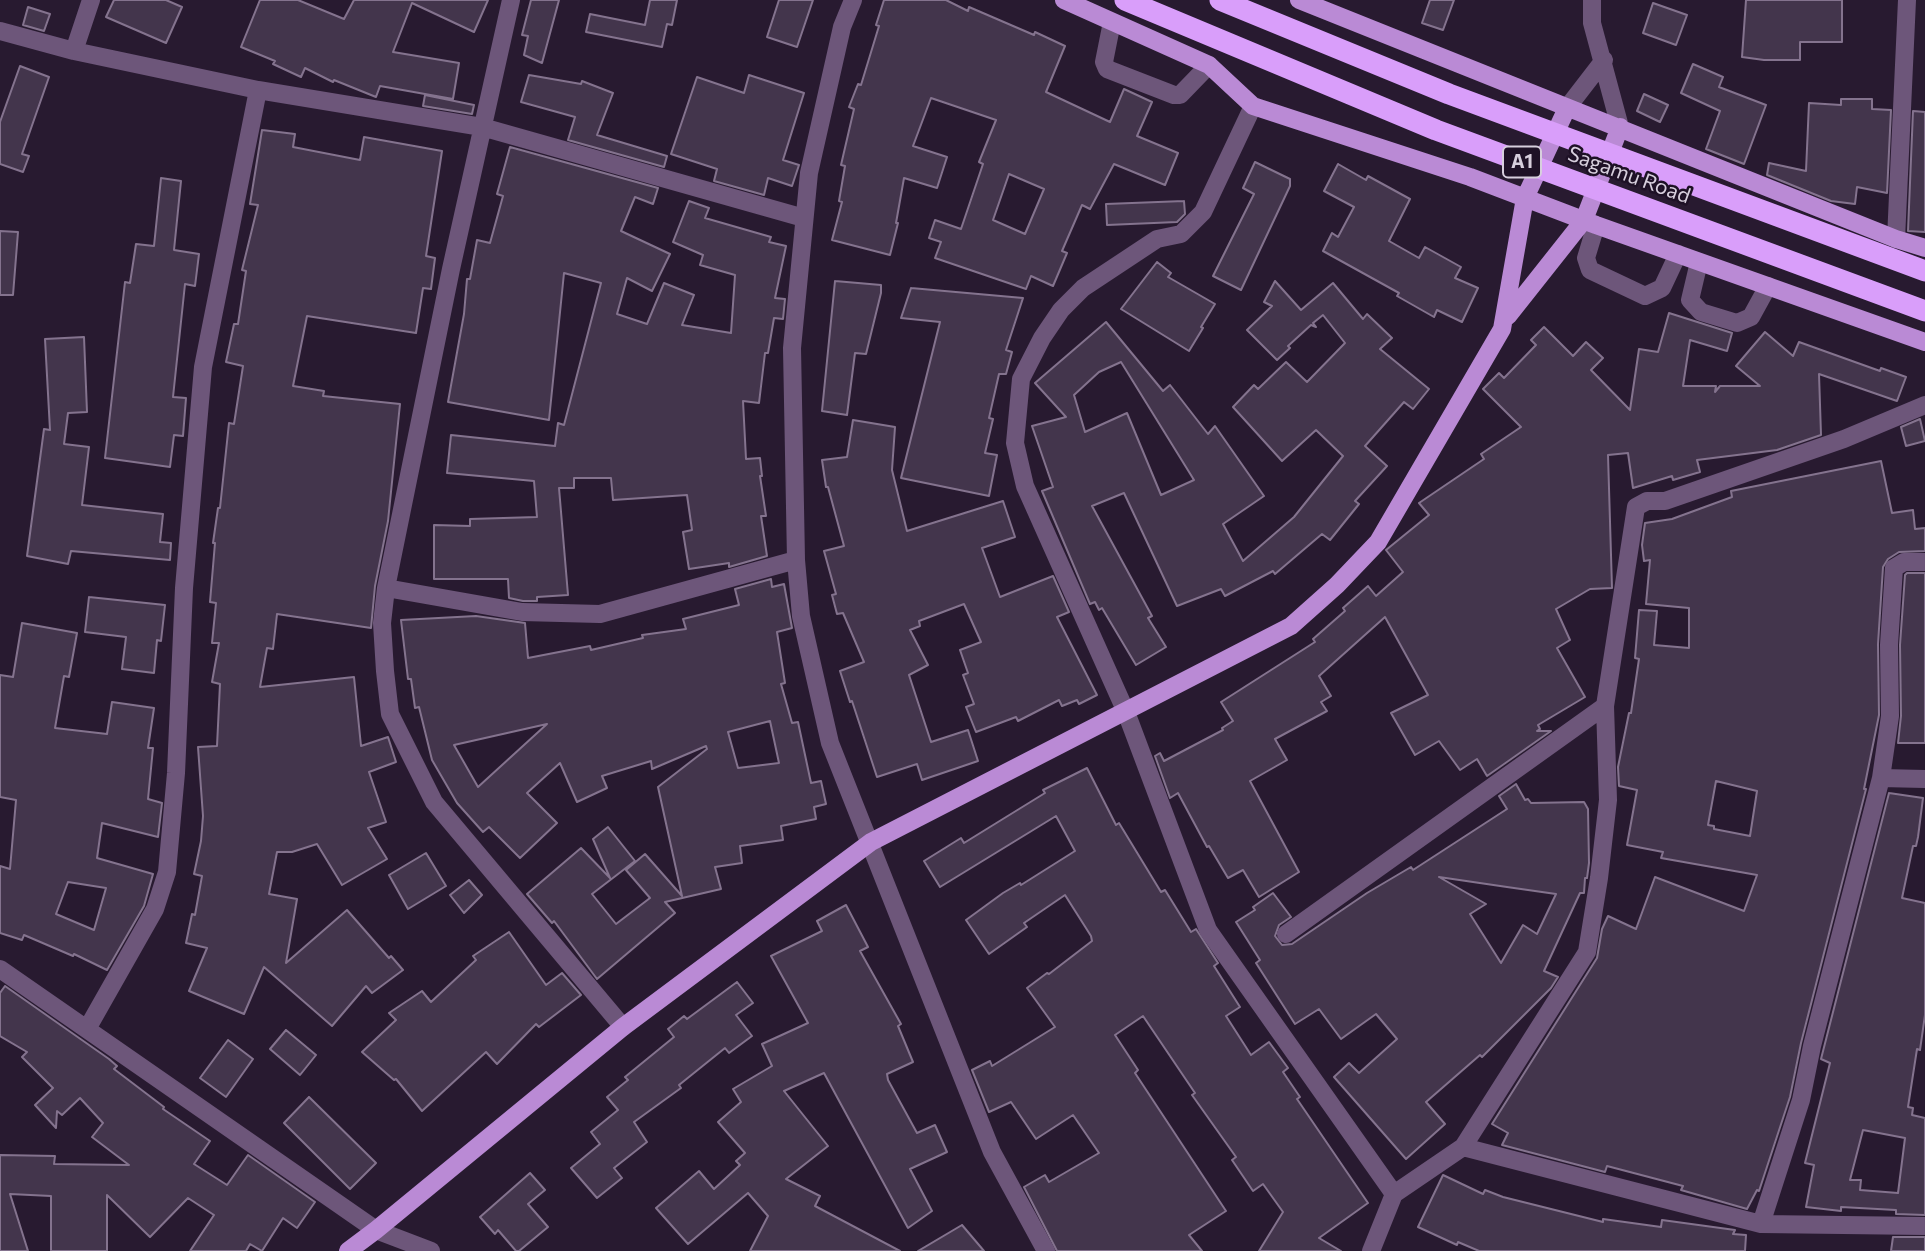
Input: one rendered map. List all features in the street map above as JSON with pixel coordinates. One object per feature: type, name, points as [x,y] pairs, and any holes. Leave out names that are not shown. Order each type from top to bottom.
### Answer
[{"type":"highway","name":"Sagamu Road","points":[[1125,0],[1436,130],[1925,311]]},
{"type":"highway","name":"Sagamu Road","points":[[1220,0],[1449,94],[1925,271]]},
{"type":"main road","points":[[1064,0],[1209,65],[1253,106],[1470,177],[1590,223],[1925,342]]},
{"type":"main road","points":[[1299,0],[1896,239],[1925,248]]},
{"type":"main road","points":[[348,1251],[623,1027],[871,842],[1292,626],[1337,585],[1378,542],[1502,329],[1525,198],[1567,108]]},
{"type":"main road","points":[[1506,318],[1590,223],[1620,127]]},
{"type":"street","points":[[74,51],[91,0]]},
{"type":"street","points":[[511,0],[386,588],[382,623],[390,714],[434,802],[623,1027]]},
{"type":"street","points":[[853,0],[842,27],[809,173],[792,348],[796,560],[800,616],[830,743],[992,1152],[1046,1251]]},
{"type":"street","points":[[1592,0],[1592,23],[1620,127]]},
{"type":"street","points":[[1896,239],[1907,0]]},
{"type":"street","points":[[1112,22],[1104,62],[1107,69],[1180,95],[1209,65]]},
{"type":"street","points":[[0,31],[74,51],[258,89],[482,127],[804,218]]},
{"type":"street","points":[[1567,108],[1604,60]]},
{"type":"street","points":[[87,1029],[155,909],[167,872],[176,773],[184,588],[203,368],[258,89]]},
{"type":"street","points":[[1253,106],[1203,212],[1181,234],[1157,239],[1083,288],[1055,319],[1021,379],[1015,443],[1025,486],[1126,712],[1208,930],[1394,1194]]},
{"type":"street","points":[[1590,223],[1586,258],[1590,270],[1645,296],[1662,288],[1678,254]]},
{"type":"street","points":[[1699,262],[1690,300],[1701,312],[1737,323],[1751,317],[1768,286]]},
{"type":"street","points":[[1371,1251],[1394,1194],[1463,1147],[1587,952],[1608,800],[1605,706],[1636,507],[1647,501],[1665,501],[1831,443],[1925,405]]},
{"type":"street","points":[[386,588],[522,612],[600,614],[796,560]]},
{"type":"street","points":[[1761,1224],[1801,1100],[1812,1046],[1881,778],[1890,716],[1889,645],[1894,568],[1904,562],[1925,562]]},
{"type":"street","points":[[1286,934],[1605,706]]},
{"type":"street","points":[[1881,778],[1925,779]]},
{"type":"street","points":[[0,969],[376,1230],[431,1251]]},
{"type":"street","points":[[1463,1147],[1761,1224],[1925,1226]]},
{"type":"building","points":[[114,0],[166,0],[182,7],[166,43],[106,17]]},
{"type":"building","points":[[260,0],[298,0],[344,19],[354,0],[488,0],[474,32],[412,3],[393,52],[459,63],[453,99],[380,86],[376,97],[334,80],[333,82],[305,68],[301,77],[273,64],[275,61],[241,47]]},
{"type":"building","points":[[531,0],[559,0],[542,63],[524,55],[528,36],[522,35]]},
{"type":"building","points":[[650,0],[677,0],[672,25],[667,24],[662,47],[586,32],[590,14],[645,25]]},
{"type":"building","points":[[779,0],[813,0],[797,47],[767,37]]},
{"type":"building","points":[[884,0],[946,0],[968,11],[969,7],[1065,46],[1046,92],[1110,122],[1124,89],[1152,102],[1137,136],[1178,153],[1165,185],[1114,164],[1090,209],[1082,205],[1062,251],[1067,253],[1053,286],[1031,276],[1026,289],[935,258],[941,242],[929,238],[935,220],[961,229],[983,164],[979,162],[996,120],[931,98],[913,146],[947,157],[937,188],[904,178],[898,223],[890,255],[832,240],[842,202],[839,201],[845,166],[841,165],[854,109],[849,107],[858,84],[861,85],[879,26],[876,25]],"holes":[[[1009,174],[1044,189],[1025,234],[993,220]]]},
{"type":"building","points":[[1430,0],[1454,0],[1443,30],[1422,23]]},
{"type":"building","points":[[1746,0],[1842,0],[1842,42],[1800,42],[1800,60],[1742,57]]},
{"type":"building","points":[[1653,3],[1687,15],[1676,45],[1643,33]]},
{"type":"building","points":[[28,7],[50,14],[44,31],[23,25]]},
{"type":"building","points":[[1693,64],[1723,77],[1719,87],[1766,105],[1744,164],[1706,149],[1720,111],[1681,93]]},
{"type":"building","points":[[20,66],[49,77],[22,154],[29,156],[23,172],[0,164],[0,122]]},
{"type":"building","points":[[529,75],[581,84],[582,81],[613,93],[597,135],[667,156],[664,167],[568,140],[575,117],[521,102]]},
{"type":"building","points":[[749,75],[804,93],[783,160],[799,165],[792,186],[768,178],[764,195],[714,181],[717,169],[671,154],[697,77],[744,93]]},
{"type":"building","points":[[1644,94],[1668,105],[1660,122],[1637,111]]},
{"type":"building","points":[[425,95],[474,105],[472,114],[423,106]]},
{"type":"building","points":[[1841,99],[1872,99],[1872,109],[1891,110],[1887,193],[1857,187],[1855,204],[1831,201],[1767,175],[1769,163],[1806,171],[1809,103],[1841,105]]},
{"type":"building","points":[[1913,111],[1925,112],[1925,232],[1908,231]]},
{"type":"building","points":[[262,130],[295,134],[293,147],[360,160],[364,137],[442,151],[426,256],[435,258],[431,289],[423,288],[416,333],[307,316],[293,386],[324,391],[323,396],[400,404],[388,521],[375,586],[371,628],[277,614],[273,649],[267,648],[260,687],[354,677],[361,746],[388,737],[396,762],[369,772],[386,822],[368,828],[387,859],[342,885],[317,844],[292,852],[277,852],[269,894],[297,899],[286,963],[347,910],[403,970],[372,993],[366,986],[332,1026],[264,967],[244,1014],[189,991],[207,948],[186,943],[192,914],[195,915],[202,876],[194,874],[203,816],[198,747],[217,746],[220,684],[212,682],[219,643],[212,643],[216,603],[210,602],[213,543],[220,508],[229,423],[234,424],[243,366],[226,362],[234,324],[238,324],[246,271],[242,270],[258,205],[250,204]]},
{"type":"building","points":[[510,147],[658,188],[653,204],[635,197],[621,231],[670,254],[652,291],[627,278],[617,314],[647,324],[664,283],[694,295],[682,325],[731,333],[735,275],[700,265],[703,255],[673,242],[689,201],[709,208],[705,218],[771,237],[769,242],[786,246],[775,298],[785,299],[783,319],[774,318],[768,353],[765,353],[759,403],[743,401],[746,459],[760,458],[766,516],[761,516],[767,556],[729,567],[729,563],[689,569],[683,532],[692,530],[687,495],[613,500],[611,478],[574,478],[574,488],[559,488],[568,595],[537,597],[537,601],[523,601],[509,598],[508,579],[434,579],[434,525],[470,526],[470,519],[537,517],[534,481],[447,473],[451,435],[555,446],[558,423],[564,425],[601,283],[564,273],[549,420],[448,402],[464,314],[467,279],[470,279],[477,240],[490,243],[503,196],[497,194]]},
{"type":"building","points":[[1255,162],[1290,179],[1290,186],[1241,290],[1213,276],[1254,194],[1243,188]]},
{"type":"building","points":[[1338,164],[1366,180],[1368,176],[1410,199],[1389,241],[1419,258],[1425,247],[1461,267],[1455,278],[1478,288],[1462,322],[1437,310],[1434,317],[1397,296],[1399,293],[1323,251],[1332,233],[1338,237],[1354,207],[1324,191]]},
{"type":"building","points":[[161,178],[181,181],[174,250],[199,254],[195,286],[185,284],[173,397],[186,398],[183,436],[174,435],[170,467],[105,458],[125,282],[130,283],[136,244],[154,246]]},
{"type":"building","points":[[1184,201],[1185,214],[1177,222],[1107,225],[1106,204]]},
{"type":"building","points":[[0,231],[18,232],[13,295],[0,295]]},
{"type":"building","points":[[1157,262],[1171,273],[1168,277],[1215,304],[1189,351],[1121,309]]},
{"type":"building","points":[[835,281],[881,285],[866,354],[855,353],[847,415],[822,411]]},
{"type":"building","points":[[1275,281],[1301,310],[1333,283],[1363,319],[1367,314],[1392,338],[1380,349],[1429,389],[1413,409],[1404,402],[1365,446],[1387,466],[1355,501],[1359,504],[1330,540],[1322,534],[1275,574],[1273,571],[1225,596],[1221,589],[1177,606],[1124,493],[1092,506],[1152,616],[1148,618],[1166,647],[1136,665],[1102,608],[1099,610],[1095,602],[1090,604],[1042,491],[1053,487],[1032,426],[1066,417],[1035,383],[1106,322],[1163,391],[1170,385],[1208,434],[1215,426],[1264,496],[1223,524],[1243,561],[1294,517],[1343,456],[1316,430],[1282,461],[1233,407],[1254,385],[1258,389],[1286,362],[1307,382],[1345,343],[1323,315],[1313,323],[1316,327],[1311,325],[1277,360],[1247,330],[1272,306],[1264,302]],"holes":[[[1121,362],[1194,480],[1161,495],[1127,413],[1085,432],[1074,395],[1099,372]]]},
{"type":"building","points":[[911,288],[1023,298],[1006,350],[1012,352],[1006,374],[999,374],[989,418],[993,419],[985,453],[997,455],[989,496],[901,478],[940,322],[901,318]]},
{"type":"building","points":[[1669,313],[1732,333],[1727,351],[1690,340],[1683,386],[1716,386],[1715,392],[1720,386],[1760,386],[1736,366],[1765,332],[1793,356],[1799,342],[1880,371],[1881,368],[1906,377],[1897,401],[1819,374],[1821,435],[1777,450],[1697,460],[1700,472],[1673,480],[1672,476],[1633,488],[1628,453],[1608,455],[1612,588],[1590,589],[1556,609],[1570,640],[1557,648],[1585,697],[1538,725],[1540,729],[1537,731],[1551,731],[1487,776],[1477,759],[1460,770],[1439,741],[1415,755],[1391,713],[1428,695],[1385,617],[1319,676],[1331,696],[1321,702],[1327,711],[1275,739],[1287,760],[1250,781],[1299,872],[1259,897],[1243,870],[1228,878],[1209,846],[1207,847],[1178,793],[1170,798],[1155,756],[1160,753],[1164,761],[1223,730],[1222,728],[1233,721],[1221,702],[1315,642],[1313,639],[1368,586],[1376,596],[1403,572],[1386,550],[1429,515],[1419,503],[1484,459],[1481,454],[1521,427],[1483,389],[1499,373],[1504,378],[1536,345],[1531,340],[1544,327],[1573,356],[1586,342],[1603,358],[1591,370],[1630,410],[1639,349],[1658,352]]},
{"type":"building","points":[[84,337],[87,412],[68,413],[64,444],[89,447],[82,505],[163,514],[160,542],[171,543],[170,560],[71,551],[68,564],[27,556],[44,429],[50,430],[45,339]]},
{"type":"building","points":[[1920,419],[1925,441],[1906,446],[1901,427]]},
{"type":"building","points":[[853,420],[895,427],[892,470],[907,531],[1003,501],[1015,537],[982,548],[1000,597],[1053,576],[1069,612],[1057,617],[1097,695],[1079,704],[1077,700],[1062,706],[1059,700],[1018,721],[1016,717],[976,732],[966,707],[974,704],[963,675],[968,673],[960,650],[981,642],[964,604],[919,621],[920,626],[910,630],[928,665],[909,675],[931,742],[968,730],[978,761],[922,780],[917,764],[877,777],[840,671],[864,662],[843,613],[837,614],[832,595],[836,594],[824,551],[844,546],[826,487],[822,460],[847,457]]},
{"type":"building","points":[[1881,461],[1892,513],[1913,510],[1915,529],[1925,528],[1925,551],[1899,552],[1888,559],[1883,567],[1878,644],[1879,715],[1866,789],[1801,1043],[1790,1097],[1759,1191],[1757,1190],[1747,1209],[1681,1190],[1683,1186],[1607,1166],[1605,1172],[1502,1145],[1508,1133],[1492,1124],[1597,958],[1602,929],[1608,916],[1636,929],[1655,877],[1744,911],[1757,875],[1661,858],[1663,852],[1627,845],[1637,790],[1619,786],[1618,767],[1631,713],[1639,659],[1635,658],[1639,610],[1657,611],[1654,645],[1689,648],[1689,608],[1646,604],[1650,560],[1644,561],[1642,545],[1645,523],[1672,519],[1732,497],[1731,491]],"holes":[[[1716,781],[1757,791],[1750,836],[1714,829],[1714,826],[1708,825]]]},
{"type":"building","points":[[1907,573],[1925,573],[1925,743],[1898,743],[1901,716],[1900,645]]},
{"type":"building","points":[[771,579],[772,587],[784,584],[792,628],[777,632],[785,683],[781,684],[792,723],[798,722],[811,783],[821,781],[826,804],[814,807],[816,819],[781,826],[783,840],[740,846],[742,863],[715,867],[721,889],[665,902],[675,913],[597,979],[554,921],[552,923],[527,894],[581,848],[610,878],[593,839],[608,827],[635,861],[592,894],[616,924],[650,898],[626,870],[645,854],[682,896],[658,787],[707,749],[706,746],[652,769],[651,761],[602,776],[607,788],[577,802],[560,763],[527,793],[557,823],[520,858],[489,827],[483,832],[457,803],[432,760],[419,707],[415,708],[411,679],[408,679],[401,620],[476,616],[525,623],[528,658],[590,646],[591,650],[643,638],[642,635],[686,629],[683,619],[739,605],[735,589]],"holes":[[[770,721],[779,763],[738,768],[728,732]],[[547,724],[478,787],[454,745]]]},
{"type":"building","points":[[89,597],[165,605],[161,641],[157,640],[154,673],[122,669],[126,637],[85,632]]},
{"type":"building","points":[[22,623],[77,633],[69,677],[64,676],[55,728],[107,734],[112,702],[154,708],[148,748],[153,748],[148,799],[162,803],[158,837],[102,823],[97,858],[153,874],[144,906],[107,970],[24,935],[22,940],[0,933],[0,866],[10,869],[16,800],[0,797],[0,675],[13,677]],"holes":[[[68,882],[106,888],[94,930],[56,914]]]},
{"type":"building","points":[[1087,768],[1116,825],[1119,823],[1161,892],[1165,890],[1191,932],[1196,929],[1218,963],[1214,966],[1240,1007],[1226,1016],[1251,1055],[1269,1042],[1288,1068],[1283,1072],[1300,1097],[1297,1099],[1368,1203],[1319,1238],[1341,1251],[1259,1251],[1283,1212],[1263,1184],[1253,1191],[1232,1160],[1236,1157],[1192,1095],[1195,1093],[1143,1016],[1115,1035],[1138,1070],[1135,1073],[1226,1211],[1189,1235],[1202,1251],[1057,1251],[1024,1187],[1045,1175],[1049,1182],[1099,1153],[1073,1115],[1036,1139],[1011,1102],[989,1112],[972,1070],[990,1061],[992,1066],[1055,1027],[1027,988],[1092,941],[1091,936],[1065,895],[1024,923],[1027,927],[989,954],[966,920],[1003,893],[1020,883],[1021,885],[1075,851],[1056,816],[940,887],[924,861],[961,838],[964,843],[1045,793],[1043,790]]},
{"type":"building","points":[[1516,784],[1525,800],[1528,799],[1531,803],[1584,802],[1588,809],[1589,863],[1584,893],[1580,893],[1544,971],[1558,977],[1551,988],[1482,1057],[1480,1055],[1426,1102],[1445,1124],[1406,1159],[1334,1077],[1349,1063],[1359,1073],[1397,1039],[1376,1014],[1341,1039],[1319,1009],[1295,1024],[1256,963],[1260,960],[1236,922],[1255,910],[1253,907],[1273,893],[1291,917],[1279,925],[1275,936],[1282,945],[1292,944],[1367,893],[1411,867],[1413,870],[1507,809],[1499,796]],"holes":[[[1439,877],[1556,894],[1537,934],[1523,925],[1501,963],[1470,914],[1486,904]]]},
{"type":"building","points":[[1889,793],[1923,798],[1918,837],[1916,846],[1913,846],[1902,898],[1925,903],[1925,1015],[1908,1107],[1913,1108],[1912,1115],[1925,1118],[1925,1215],[1896,1214],[1896,1210],[1841,1207],[1841,1211],[1806,1207],[1814,1165],[1805,1163],[1830,1063],[1821,1059]],"holes":[[[1863,1130],[1905,1138],[1898,1193],[1860,1190],[1861,1180],[1850,1180]]]},
{"type":"building","points":[[426,853],[446,886],[408,909],[389,875]]},
{"type":"building","points":[[469,880],[482,895],[464,913],[450,895]]},
{"type":"building","points":[[846,905],[868,947],[860,951],[901,1024],[898,1026],[913,1062],[887,1074],[888,1080],[917,1133],[935,1125],[947,1152],[910,1169],[932,1211],[908,1228],[824,1073],[784,1091],[828,1146],[786,1179],[820,1196],[815,1206],[900,1251],[750,1251],[768,1216],[748,1193],[688,1244],[656,1208],[699,1171],[714,1189],[740,1165],[736,1161],[745,1153],[718,1122],[741,1102],[733,1089],[772,1066],[762,1044],[808,1023],[771,956],[822,931],[817,921]]},
{"type":"building","points":[[509,932],[546,985],[562,973],[581,995],[539,1027],[536,1024],[497,1064],[486,1052],[422,1111],[396,1079],[362,1052],[396,1020],[389,1013],[422,991],[431,1002],[476,960],[473,956]]},
{"type":"building","points":[[737,982],[753,1003],[736,1015],[752,1036],[729,1053],[725,1048],[679,1085],[681,1088],[634,1122],[647,1142],[614,1168],[622,1178],[597,1198],[571,1168],[600,1144],[591,1132],[618,1110],[607,1097],[628,1080],[625,1077],[674,1037],[668,1029],[684,1016],[687,1019]]},
{"type":"building","points":[[5,986],[109,1059],[117,1066],[114,1069],[164,1107],[163,1109],[210,1141],[194,1164],[227,1185],[248,1155],[315,1202],[297,1228],[283,1218],[262,1251],[250,1244],[246,1251],[190,1251],[214,1215],[188,1198],[150,1237],[107,1195],[107,1251],[51,1251],[51,1196],[10,1194],[28,1251],[0,1251],[0,1155],[55,1156],[54,1164],[129,1165],[92,1137],[103,1123],[80,1098],[62,1115],[57,1111],[56,1128],[35,1105],[53,1088],[22,1057],[27,1052],[0,1036],[0,993]]},
{"type":"building","points":[[286,1030],[316,1055],[300,1075],[270,1049]]},
{"type":"building","points":[[228,1040],[253,1059],[226,1097],[200,1078]]},
{"type":"building","points":[[309,1097],[376,1163],[350,1189],[284,1123]]},
{"type":"building","points":[[530,1173],[545,1190],[528,1204],[548,1227],[516,1251],[498,1230],[495,1234],[480,1217]]},
{"type":"building","points":[[1443,1175],[1483,1194],[1485,1190],[1603,1222],[1603,1219],[1661,1227],[1662,1220],[1735,1230],[1733,1234],[1746,1235],[1745,1251],[1479,1251],[1458,1242],[1457,1245],[1418,1227]]},
{"type":"building","points":[[962,1225],[984,1251],[918,1251]]},
{"type":"building","points":[[1893,1237],[1925,1237],[1925,1251],[1891,1251]]}]
